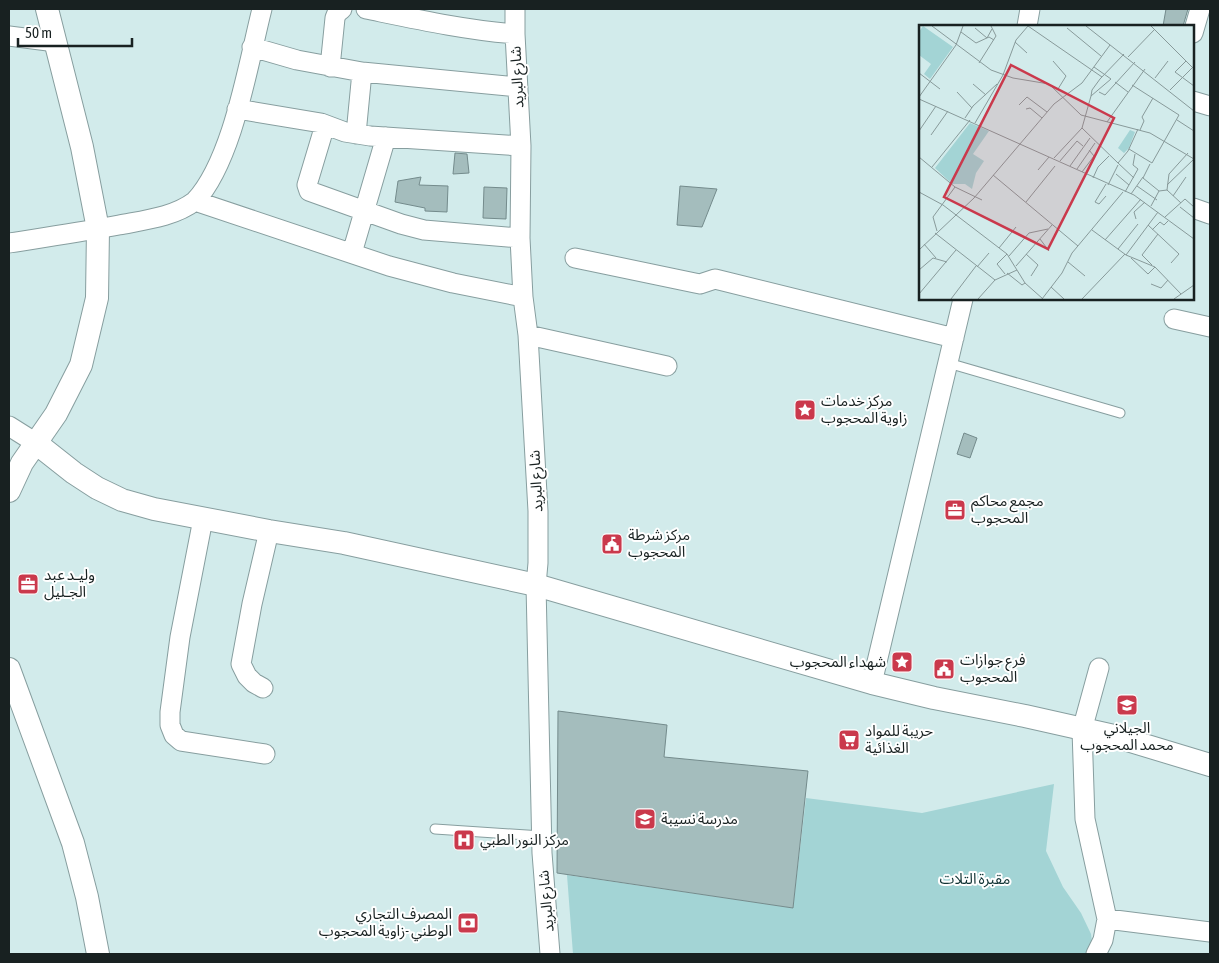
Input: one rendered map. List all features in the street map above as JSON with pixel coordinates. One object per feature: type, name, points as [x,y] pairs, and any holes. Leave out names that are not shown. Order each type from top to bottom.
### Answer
[{"type":"street","points":[[9,491],[22,463],[56,414],[70,389],[88,340],[97,298],[98,229],[82,147],[48,9]]},
{"type":"street","points":[[9,243],[164,216],[196,201],[209,185],[214,175],[237,109],[262,9]]},
{"type":"street","points":[[330,67],[335,18],[342,9]]},
{"type":"street","name":"شارع البريد","points":[[515,9],[521,146],[520,238],[523,297],[528,335],[538,511],[536,585],[542,836],[550,954]]},
{"type":"street","points":[[1027,25],[1030,9]]},
{"type":"street","points":[[1194,30],[1200,9]]},
{"type":"street","points":[[374,10],[493,32],[515,34]]},
{"type":"street","points":[[9,36],[56,42]]},
{"type":"street","points":[[252,47],[296,60],[362,72],[518,87]]},
{"type":"street","points":[[356,134],[362,72]]},
{"type":"street","points":[[1194,101],[1210,106]]},
{"type":"street","points":[[237,109],[285,116],[356,134],[521,146]]},
{"type":"street","points":[[325,125],[307,189],[313,193],[401,224],[424,230],[520,238]]},
{"type":"street","points":[[352,253],[386,137]]},
{"type":"street","points":[[196,201],[389,266],[453,283],[523,297]]},
{"type":"street","points":[[1194,208],[1210,214]]},
{"type":"street","points":[[575,258],[700,284],[715,279],[954,338]]},
{"type":"street","points":[[872,683],[963,300]]},
{"type":"street","points":[[1174,319],[1210,327]]},
{"type":"street","points":[[528,335],[667,366]]},
{"type":"street","points":[[9,426],[36,443],[74,473],[97,488],[122,500],[154,509],[269,532],[344,543],[536,585],[872,683],[1114,736],[1210,765]]},
{"type":"street","points":[[203,518],[180,637],[170,725],[174,735],[181,740],[265,754]]},
{"type":"street","points":[[263,688],[247,676],[241,664],[250,613],[269,532]]},
{"type":"street","points":[[1096,954],[1103,940],[1107,919],[1085,819],[1082,730],[1098,668]]},
{"type":"street","points":[[9,669],[73,843],[87,896],[98,954]]},
{"type":"street","points":[[1107,919],[1210,932]]},
{"type":"lane","points":[[948,363],[1120,413]]},
{"type":"lane","points":[[435,829],[542,836]]},
{"type":"green space","name":"مقبرة التلات","points":[[1054,784],[1046,851],[1063,887],[1081,913],[1091,934],[1093,950],[1091,954],[573,954],[567,875],[793,908],[806,798],[922,813]]},
{"type":"building","points":[[1166,9],[1188,9],[1183,25],[1163,25]]},
{"type":"building","points":[[455,153],[467,154],[469,173],[453,174]]},
{"type":"building","points":[[421,177],[419,185],[448,186],[447,212],[425,211],[425,208],[395,202],[398,181]]},
{"type":"building","points":[[680,186],[717,189],[702,227],[677,225]]},
{"type":"building","points":[[484,187],[507,188],[506,219],[483,218]]},
{"type":"building","points":[[964,433],[977,438],[970,458],[957,454]]},
{"type":"building","name":"مدرسة نسيبة","points":[[558,711],[667,725],[664,757],[808,771],[793,908],[557,873]]},
{"type":"place","name":"مركز خدمات زاوية المحجوب","points":[[805,410]]},
{"type":"place","name":"مجمع محاكم المحجوب","points":[[955,510]]},
{"type":"place","name":"مركز شرطة المحجوب","points":[[612,544]]},
{"type":"place","name":"وليـد عبد الجـليل","points":[[28,584]]},
{"type":"place","name":"شهداء المحجوب","points":[[902,662]]},
{"type":"place","name":"فرع جوازات المحجوب","points":[[944,669]]},
{"type":"place","name":"الجيلاني محمد المحجوب","points":[[1127,705]]},
{"type":"place","name":"حريبة للمواد الغذائية","points":[[849,740]]},
{"type":"place","name":"مدرسة نسيبة","points":[[645,819]]},
{"type":"place","name":"مركز النور الطبي","points":[[464,840]]},
{"type":"place","name":"المصرف التجاري الوطني -زاوية المحجوب","points":[[468,923]]}]
